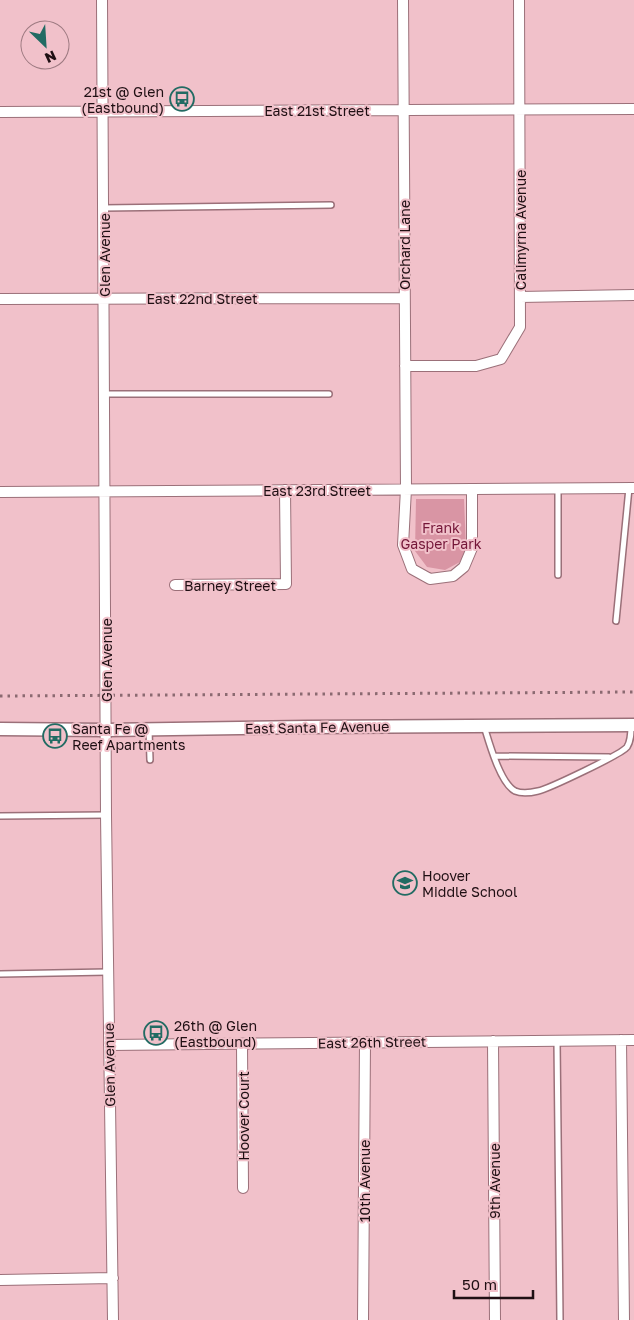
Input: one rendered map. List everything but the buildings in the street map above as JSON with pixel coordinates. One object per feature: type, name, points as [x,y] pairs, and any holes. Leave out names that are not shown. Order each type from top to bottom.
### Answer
[{"type":"street","name":"Glen Avenue","points":[[102,0],[106,814],[113,1320]]},
{"type":"street","name":"Orchard Lane","points":[[403,0],[406,489],[404,545],[412,569],[430,579],[453,576],[464,568],[472,548],[472,490]]},
{"type":"street","name":"Calimyrna Avenue","points":[[405,366],[476,366],[501,359],[520,327],[519,0]]},
{"type":"street","name":"East 21st Street","points":[[0,112],[634,109]]},
{"type":"street","points":[[520,296],[634,295]]},
{"type":"street","name":"East 22nd Street","points":[[0,299],[404,298]]},
{"type":"street","name":"East 23rd Street","points":[[0,492],[632,488]]},
{"type":"street","name":"Barney Street","points":[[175,585],[286,584],[285,490]]},
{"type":"street","name":"East Santa Fe Avenue","points":[[0,729],[106,730],[632,725]]},
{"type":"street","points":[[621,1040],[624,1320]]},
{"type":"street","name":"East 26th Street","points":[[109,1045],[634,1040]]},
{"type":"street","name":"9th Avenue","points":[[493,1041],[495,1320]]},
{"type":"street","name":"10th Avenue","points":[[363,1320],[365,1042]]},
{"type":"street","name":"Hoover Court","points":[[242,1044],[243,1188]]},
{"type":"street","points":[[0,1280],[113,1278]]},
{"type":"lane","points":[[103,208],[331,205]]},
{"type":"lane","points":[[104,394],[329,394]]},
{"type":"lane","points":[[558,488],[558,574]]},
{"type":"lane","points":[[616,621],[632,488]]},
{"type":"lane","points":[[484,726],[505,780],[513,790],[524,793],[540,791],[626,748],[631,736],[632,725]]},
{"type":"lane","points":[[149,729],[150,760]]},
{"type":"lane","points":[[495,756],[613,756]]},
{"type":"lane","points":[[0,816],[106,814]]},
{"type":"lane","points":[[0,974],[108,972]]},
{"type":"lane","points":[[557,1041],[560,1320]]},
{"type":"green space","name":"Frank Gasper Park","points":[[416,499],[464,499],[466,549],[460,562],[445,570],[427,567],[415,551]]},
{"type":"railway","points":[[0,696],[634,692]]},
{"type":"place","name":"21st @ Glen (Eastbound)","points":[[182,99]]},
{"type":"place","name":"Santa Fe @ Reef Apartments","points":[[55,736]]},
{"type":"place","name":"Hoover Middle School","points":[[405,883]]},
{"type":"place","name":"26th @ Glen (Eastbound)","points":[[156,1033]]}]
